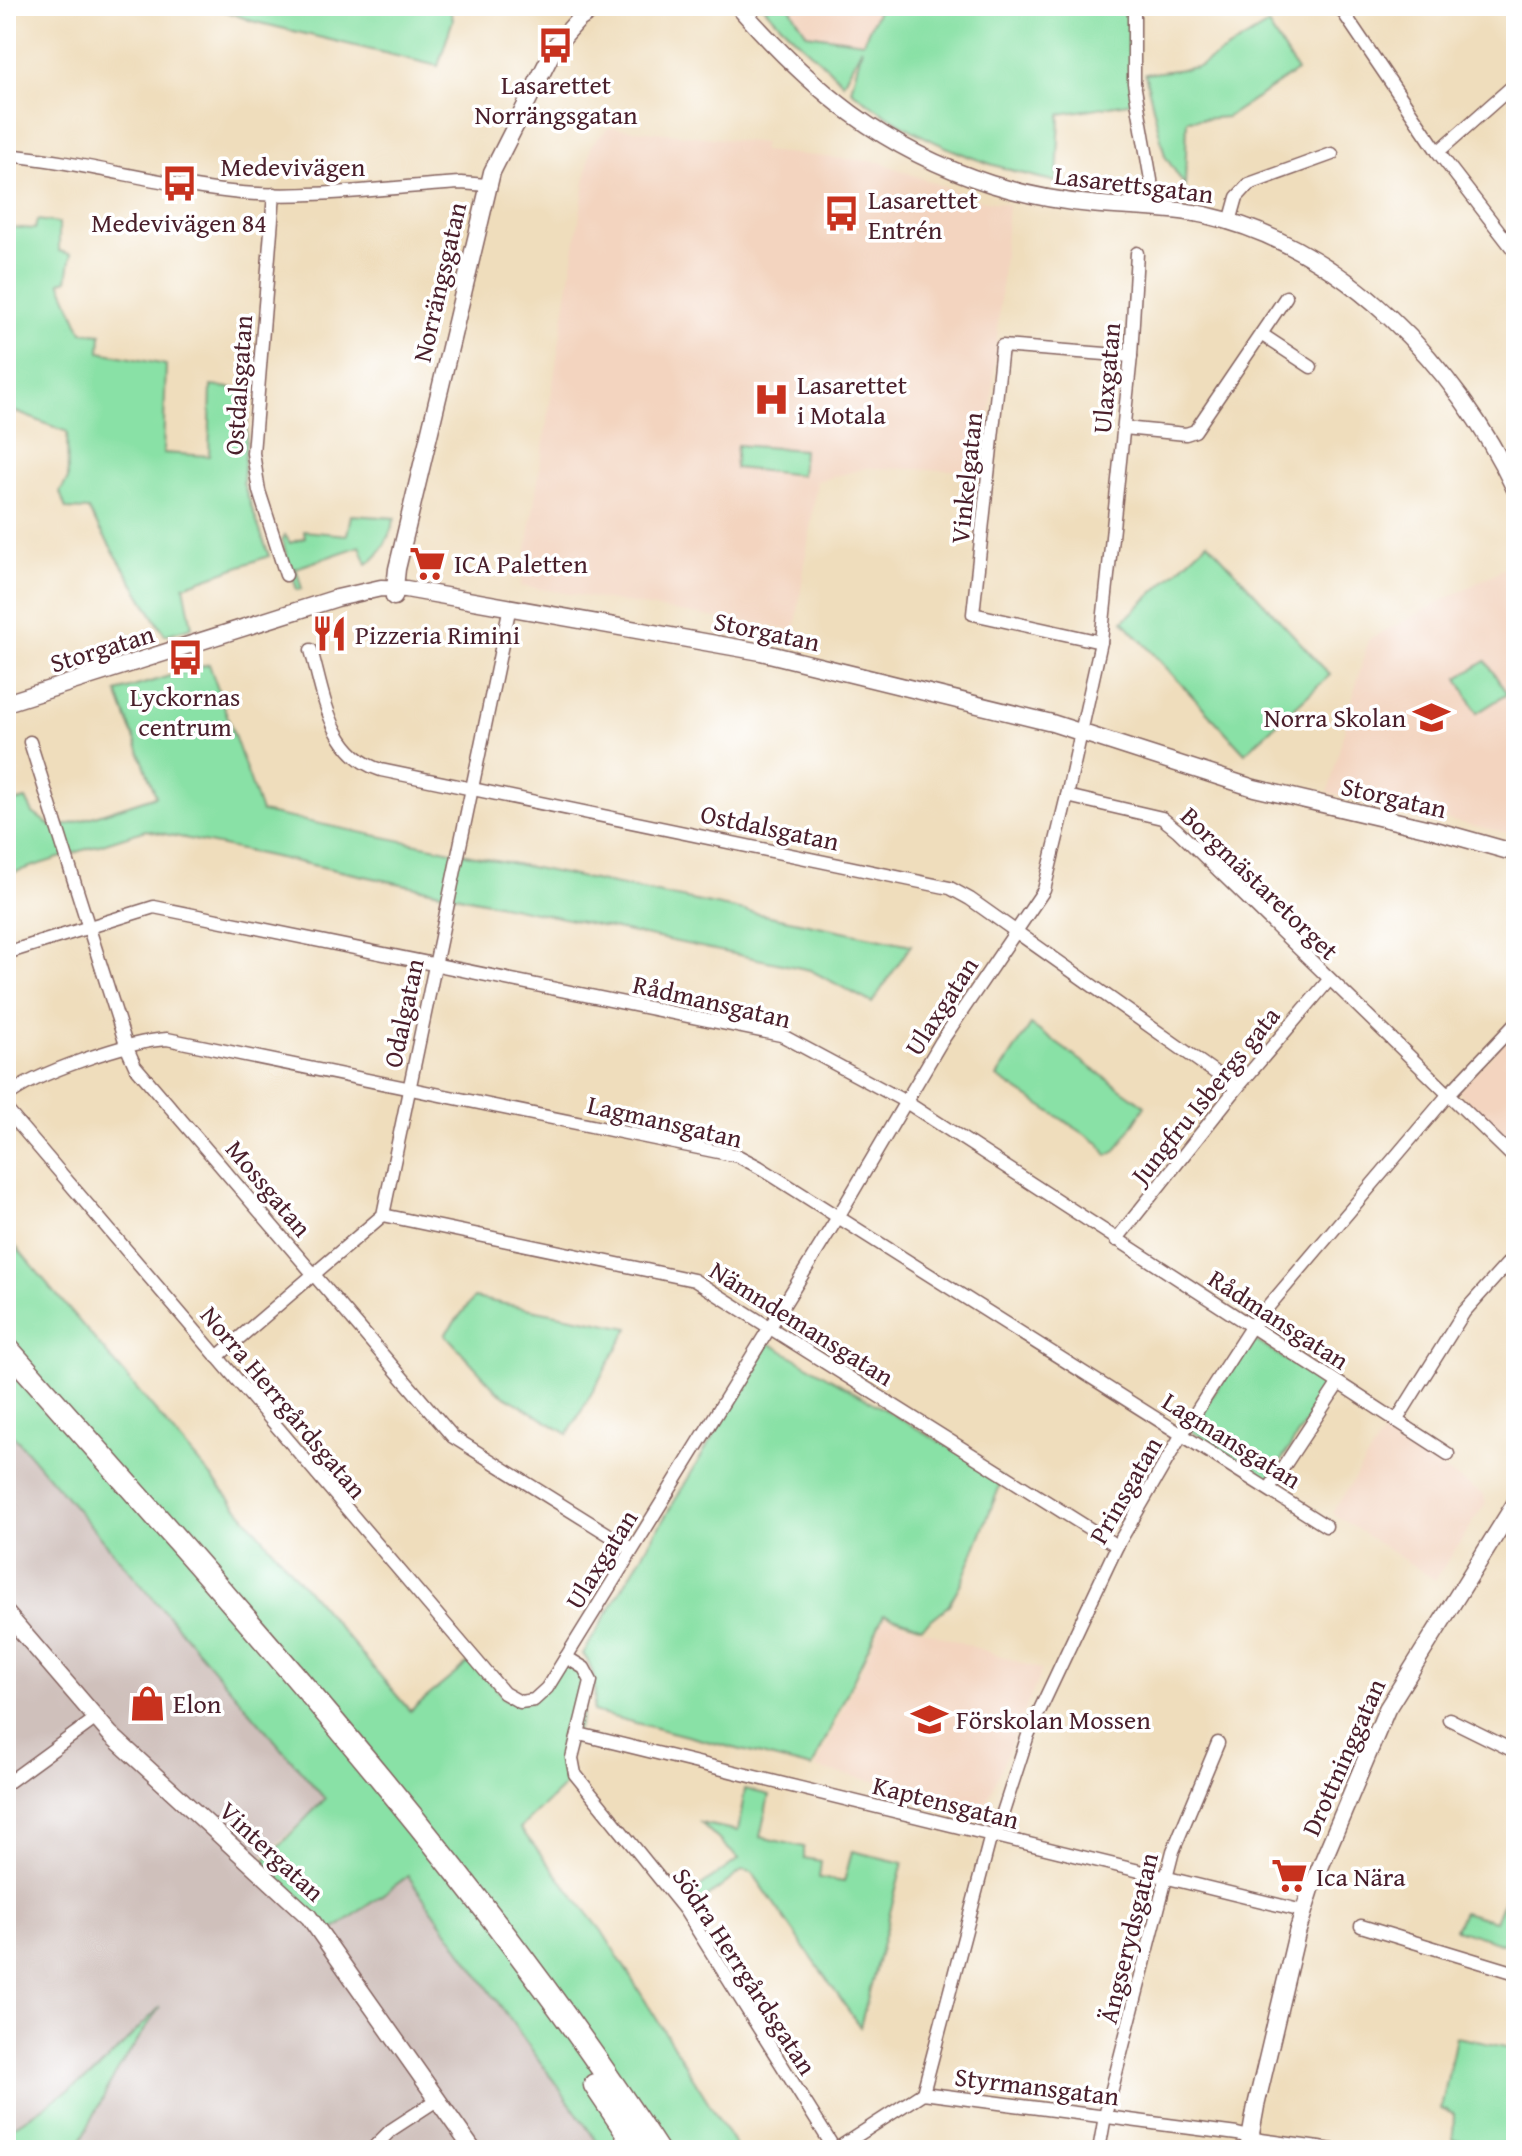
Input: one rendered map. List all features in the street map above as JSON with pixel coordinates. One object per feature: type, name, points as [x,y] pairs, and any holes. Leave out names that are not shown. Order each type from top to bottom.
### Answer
[{"type":"highway","points":[[6,1347],[266,1642],[364,1759],[517,1951],[657,2150]]},
{"type":"highway","points":[[6,1370],[253,1651],[370,1790],[543,2010],[638,2150]]},
{"type":"street","name":"Norrängsgatan","points":[[394,593],[487,185],[509,134],[556,45],[578,20],[598,6]]},
{"type":"street","name":"Lasarettsgatan","points":[[738,6],[785,58],[838,105],[873,130],[918,154],[1017,192],[1091,204],[1153,208],[1230,222],[1267,235],[1311,259],[1358,292],[1402,330],[1440,372],[1475,418],[1516,491]]},
{"type":"street","points":[[1134,6],[1134,83],[1153,208]]},
{"type":"street","points":[[1339,6],[1438,152],[1516,253]]},
{"type":"street","points":[[1438,152],[1516,83]]},
{"type":"street","points":[[1230,222],[1237,197],[1249,184],[1332,154]]},
{"type":"street","name":"Medevivägen","points":[[6,155],[78,163],[217,190],[274,194],[461,183],[487,185]]},
{"type":"street","name":"Ostdalsgatan","points":[[274,194],[253,453],[259,491],[286,575]]},
{"type":"street","name":"Ulaxgatan","points":[[539,1697],[838,1217],[941,1042],[1044,890],[1101,642],[1131,356],[1137,253]]},
{"type":"street","points":[[1124,428],[1186,434],[1195,431],[1286,297]]},
{"type":"street","points":[[1261,334],[1311,367]]},
{"type":"street","name":"Vinkelgatan","points":[[1101,642],[973,614],[1002,346],[1131,356]]},
{"type":"street","name":"Storgatan","points":[[6,703],[337,598],[366,591],[394,593],[761,652],[1080,736],[1254,788],[1516,853]]},
{"type":"street","name":"Storgatan","points":[[6,713],[394,593]]},
{"type":"street","name":"Odalgatan","points":[[383,1215],[509,611]]},
{"type":"street","name":"Ostdalsgatan","points":[[311,650],[336,732],[344,746],[356,758],[381,770],[940,884],[970,899],[1237,1088]]},
{"type":"street","name":"Storgatan","points":[[1080,736],[1235,792],[1431,839],[1516,863]]},
{"type":"street","name":"Mossgatan","points":[[30,742],[135,1066],[458,1442],[632,1549]]},
{"type":"street","name":"Borgmästaretorget","points":[[1067,796],[1162,818],[1177,830],[1516,1160]]},
{"type":"street","name":"Rådmansgatan","points":[[6,953],[154,907],[781,1035],[906,1102],[1448,1454]]},
{"type":"street","name":"Jungfru Isbergs gata","points":[[1116,1240],[1237,1088],[1329,980]]},
{"type":"street","name":"Prinsgatan","points":[[923,2093],[993,1836],[1028,1735],[1117,1546],[1182,1434],[1251,1327],[1448,1095],[1516,1023]]},
{"type":"street","name":"Lagmansgatan","points":[[6,1097],[44,1074],[155,1040],[177,1041],[738,1156],[1326,1526]]},
{"type":"street","name":"Norra Herrgårdsgatan","points":[[6,1109],[504,1693],[520,1702],[539,1697]]},
{"type":"street","points":[[217,1357],[383,1215]]},
{"type":"street","name":"Nämndemansgatan","points":[[383,1215],[686,1278],[702,1285],[1117,1546]]},
{"type":"street","points":[[1396,1421],[1464,1312],[1516,1254]]},
{"type":"street","points":[[1269,1489],[1338,1384]]},
{"type":"street","name":"Drottninggatan","points":[[1249,2143],[1303,1911],[1387,1709],[1516,1502]]},
{"type":"street","name":"Vintergatan","points":[[6,1613],[95,1719],[309,1917],[473,2150]]},
{"type":"street","name":"Södra Herrgårdsgatan","points":[[566,1657],[584,1668],[591,1681],[572,1758],[575,1774],[685,1910],[835,2150]]},
{"type":"street","points":[[6,1784],[95,1719]]},
{"type":"street","points":[[1449,1719],[1516,1752]]},
{"type":"street","name":"Kaptensgatan","points":[[579,1734],[1303,1911]]},
{"type":"street","name":"Ängserydsgatan","points":[[1099,2150],[1165,1877],[1218,1743]]},
{"type":"street","points":[[1361,1926],[1516,1973]]},
{"type":"street","name":"Styrmansgatan","points":[[835,2150],[923,2093],[1105,2116],[1249,2143],[1333,2150]]},
{"type":"street","points":[[371,2150],[391,2130],[437,2100]]},
{"type":"shaded area","points":[[789,6],[880,6],[864,42],[807,34]]},
{"type":"shaded area","name":"Lasarettet i Motala","points":[[609,127],[763,143],[762,151],[880,162],[975,199],[1008,205],[986,471],[867,468],[817,481],[795,631],[521,586],[591,145]]},
{"type":"shaded area","name":"Norra Skolan","points":[[1516,562],[1516,835],[1328,793],[1368,640]]},
{"type":"shaded area","points":[[1516,1030],[1516,1149],[1458,1091]]},
{"type":"shaded area","points":[[6,1427],[326,1799],[254,1865],[408,1876],[610,2150],[76,2150],[116,2073],[156,2013],[95,2073],[6,2131]]},
{"type":"shaded area","points":[[1384,1432],[1484,1495],[1486,1503],[1435,1580],[1332,1513]]},
{"type":"shaded area","name":"Förskolan Mossen","points":[[885,1617],[1042,1670],[985,1807],[816,1768]]},
{"type":"green space","points":[[212,6],[448,6],[453,19],[438,66],[252,21]]},
{"type":"green space","points":[[763,6],[789,6],[807,34],[863,42],[880,6],[1136,6],[1135,102],[1060,114],[1057,182],[1028,175],[948,148],[899,123],[851,90],[862,47],[843,83]]},
{"type":"green space","points":[[1268,25],[1297,71],[1227,117],[1187,120],[1185,186],[1165,156],[1145,74],[1198,67]]},
{"type":"green space","points":[[37,220],[59,223],[59,251],[71,254],[67,280],[60,282],[82,332],[101,334],[100,352],[166,365],[163,453],[209,456],[211,386],[250,390],[243,483],[269,556],[184,586],[192,627],[165,635],[88,510],[66,509],[60,492],[68,479],[67,432],[6,408],[6,227],[35,229]]},
{"type":"green space","points":[[737,445],[803,450],[801,475],[735,468]]},
{"type":"green space","points":[[351,515],[395,518],[381,550],[367,564],[360,546],[296,568],[302,589],[297,590],[282,540],[285,535],[290,543],[305,538],[304,531],[347,535]]},
{"type":"green space","points":[[1208,542],[1330,675],[1245,753],[1123,621]]},
{"type":"green space","points":[[1486,661],[1507,694],[1477,713],[1458,678]]},
{"type":"green space","points":[[209,664],[261,812],[911,945],[872,1003],[810,970],[146,830],[6,875],[6,804],[26,799],[33,813],[55,829],[156,796],[117,692]]},
{"type":"green space","points":[[1031,1025],[1145,1106],[1116,1151],[1107,1156],[1100,1144],[997,1077]]},
{"type":"green space","points":[[6,1235],[410,1711],[472,1660],[505,1699],[532,1702],[566,1651],[582,1672],[586,1693],[581,1719],[564,1766],[573,1778],[520,1828],[602,1931],[738,2150],[603,2150],[408,1876],[324,1937],[257,1868],[325,1799],[6,1427]]},
{"type":"green space","points":[[474,1298],[629,1328],[568,1434],[497,1391],[445,1334]]},
{"type":"green space","points":[[1250,1337],[1328,1387],[1269,1480],[1190,1430]]},
{"type":"green space","points":[[769,1343],[1003,1478],[962,1581],[948,1606],[922,1627],[884,1614],[812,1768],[593,1712],[594,1682],[583,1654]]},
{"type":"green space","points":[[745,1789],[769,1795],[760,1837],[804,1847],[804,1858],[821,1861],[819,1878],[844,1882],[852,1851],[903,1863],[860,2027],[752,1872],[743,1870],[696,1906],[689,1895],[739,1859],[701,1823],[738,1831]]},
{"type":"green space","points":[[1516,1873],[1516,1948],[1455,1929],[1463,1912],[1495,1921]]},
{"type":"green space","points":[[160,2007],[116,2073],[76,2150],[6,2150],[6,2131],[95,2073]]},
{"type":"green space","points":[[1456,2037],[1516,2049],[1516,2116],[1508,2145],[1453,2140],[1454,2114],[1441,2109]]},
{"type":"place","name":"Lasarettet Norrängsgatan","points":[[556,45]]},
{"type":"place","name":"Medevivägen 84","points":[[179,183]]},
{"type":"place","name":"Lasarettet Entrén","points":[[842,214]]},
{"type":"place","name":"Lasarettet i Motala","points":[[771,399]]},
{"type":"place","name":"ICA Paletten","points":[[428,563]]},
{"type":"place","name":"Pizzeria Rimini","points":[[329,634]]},
{"type":"place","name":"Lyckornas centrum","points":[[185,657]]},
{"type":"place","name":"Norra Skolan","points":[[1432,717]]},
{"type":"place","name":"Elon","points":[[147,1703]]},
{"type":"place","name":"Förskolan Mossen","points":[[930,1719]]},
{"type":"place","name":"Ica Nära","points":[[1290,1876]]}]
